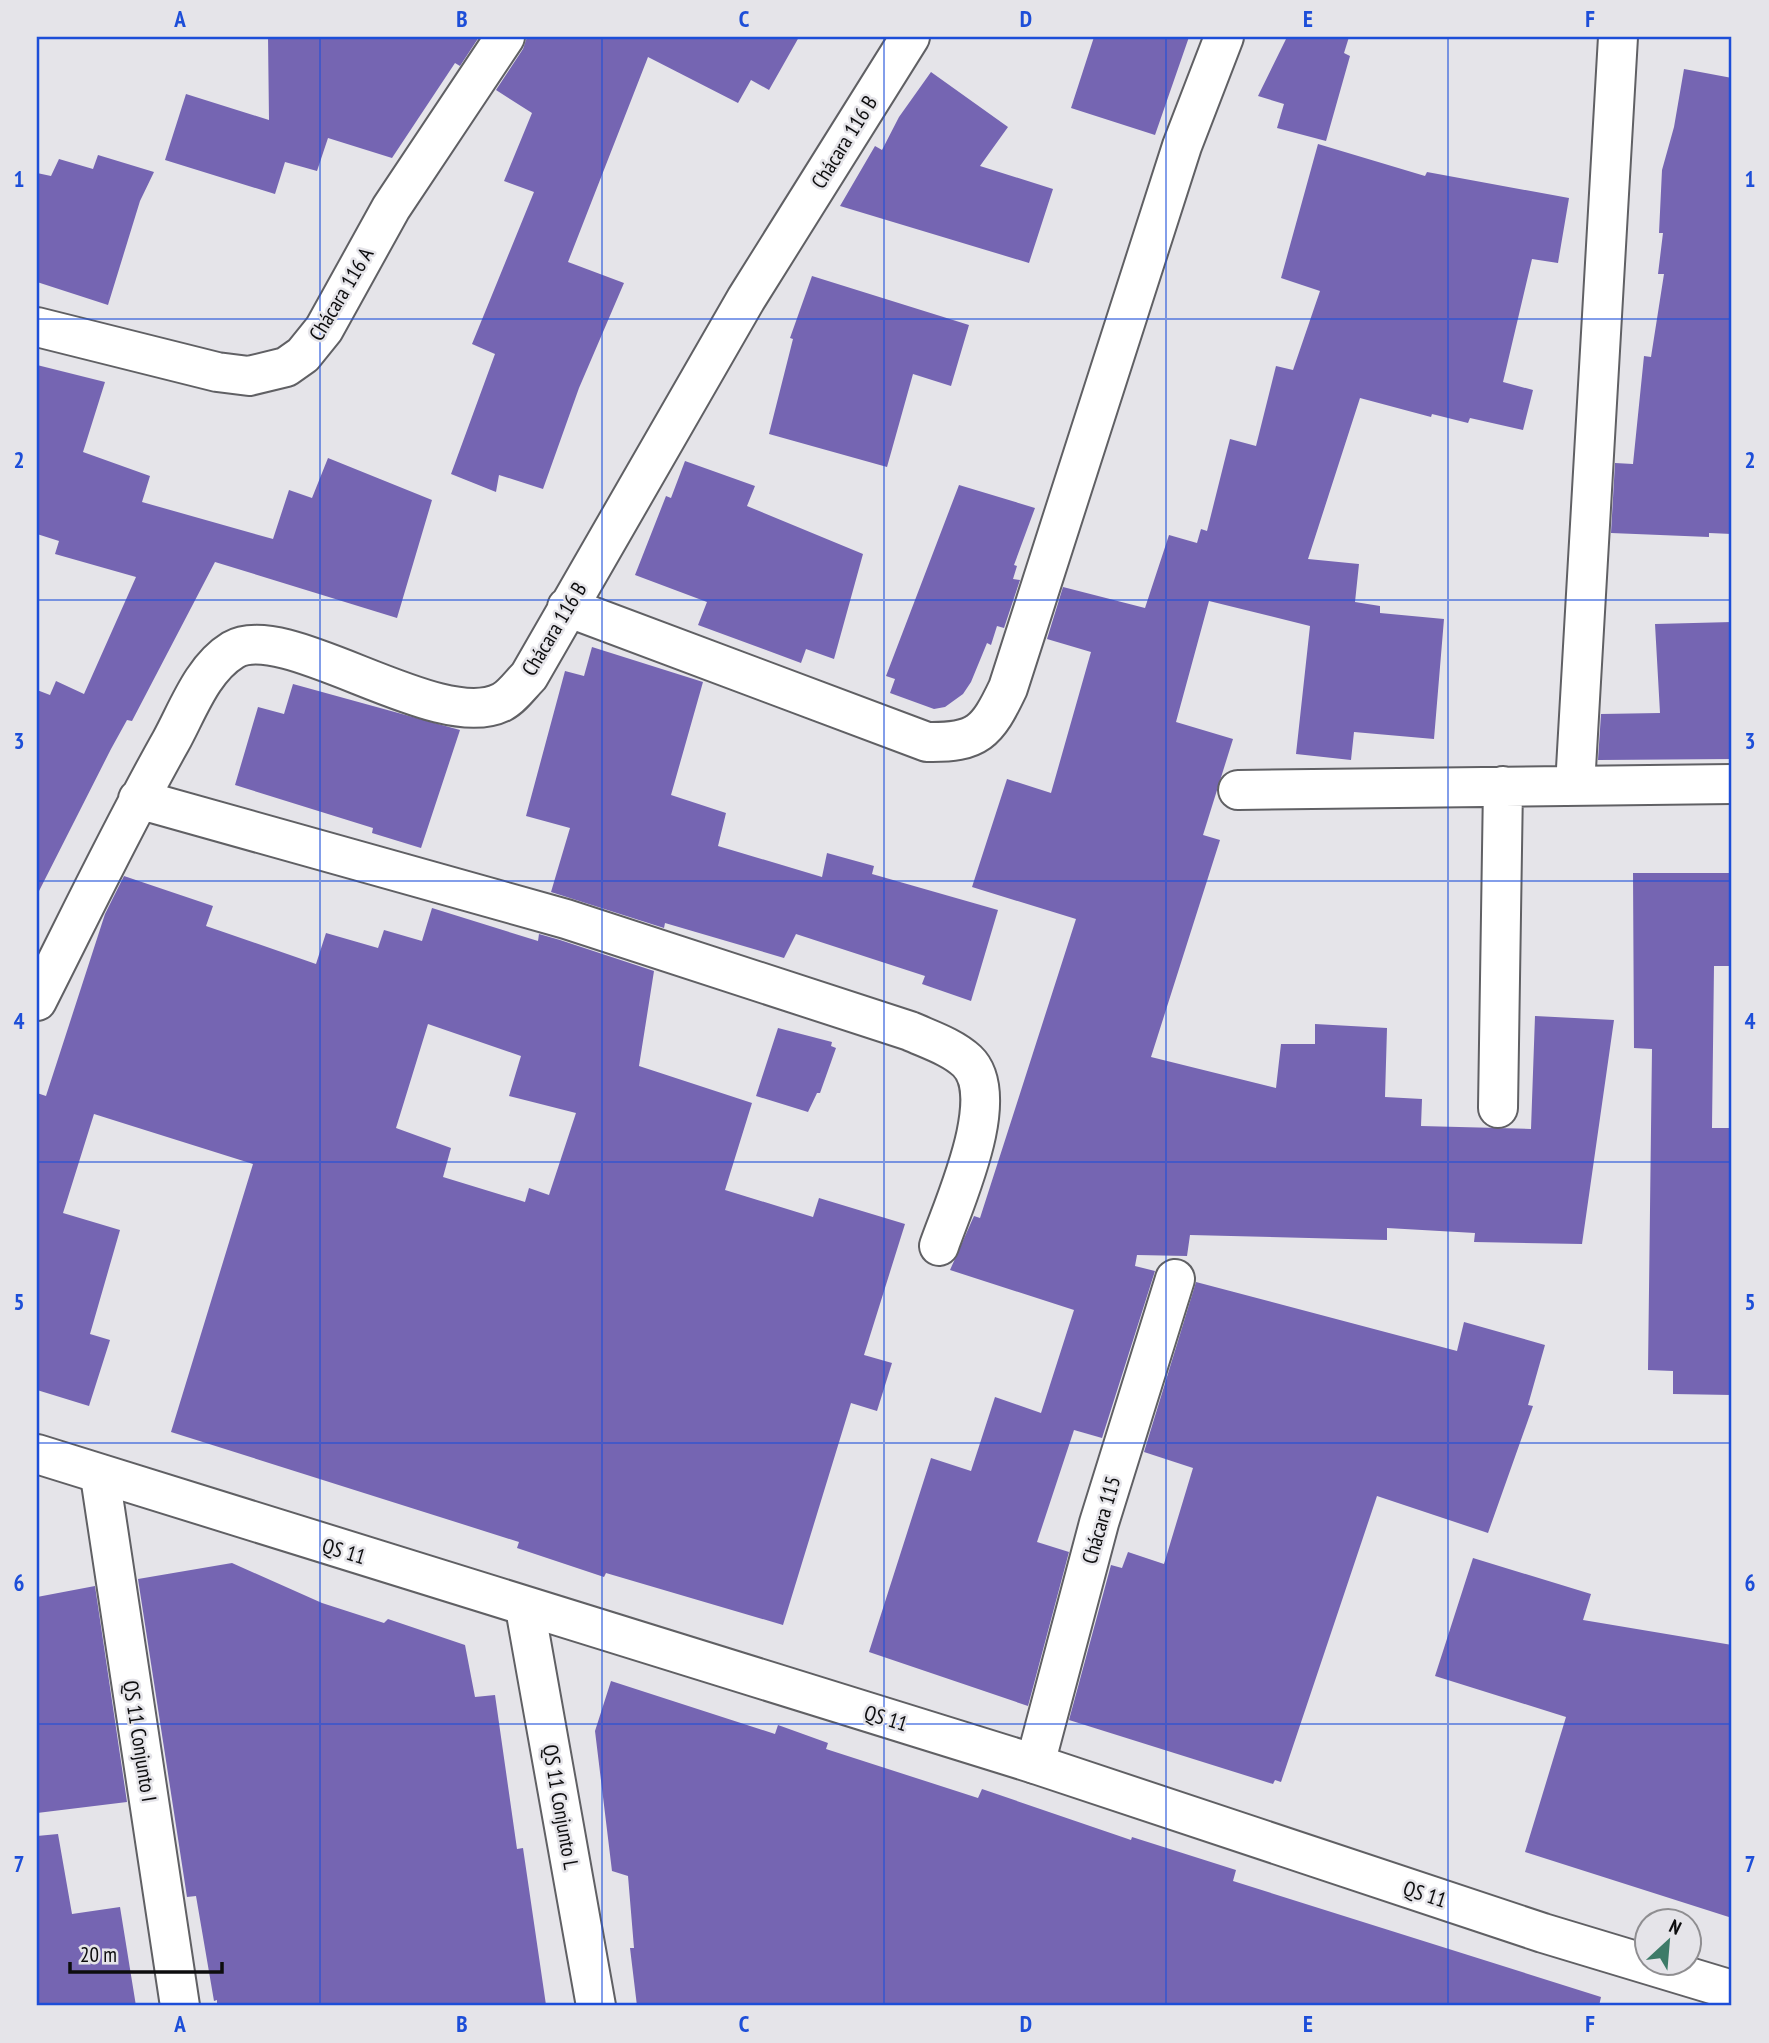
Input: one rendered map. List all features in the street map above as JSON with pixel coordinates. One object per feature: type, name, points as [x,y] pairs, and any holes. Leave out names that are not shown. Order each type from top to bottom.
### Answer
[{"type":"street","name":"Chácara 116 A","points":[[37,327],[217,372],[249,376],[285,367],[303,355],[324,329],[391,208],[506,37]]},
{"type":"street","name":"Chácara 116 B","points":[[37,1001],[138,799],[211,669],[232,651],[249,643],[277,645],[461,707],[482,708],[503,701],[529,676],[746,299],[910,37]]},
{"type":"street","points":[[567,607],[926,742],[960,741],[981,732],[993,719],[1008,688],[1182,146],[1224,37]]},
{"type":"street","points":[[1575,786],[1618,37]]},
{"type":"street","points":[[1238,790],[1732,784]]},
{"type":"street","points":[[1498,1108],[1503,786]]},
{"type":"street","points":[[138,799],[566,919],[910,1031],[951,1049],[969,1063],[978,1080],[982,1099],[975,1140],[939,1246]]},
{"type":"street","name":"Chácara 115","points":[[1035,1764],[1099,1523],[1175,1279]]},
{"type":"street","name":"QS 11","points":[[37,1454],[100,1476],[1035,1764],[1543,1933],[1732,1990]]},
{"type":"street","name":"QS 11 Conjunto I","points":[[100,1476],[180,2006]]},
{"type":"street","name":"QS 11 Conjunto L","points":[[525,1608],[596,2006]]},
{"type":"building","points":[[268,37],[479,37],[460,66],[455,63],[392,158],[328,138],[317,171],[285,162],[275,194],[165,160],[186,94],[269,120]]},
{"type":"building","points":[[527,37],[799,37],[769,90],[751,80],[738,103],[648,57],[568,262],[624,283],[579,388],[543,489],[499,475],[496,492],[451,474],[495,354],[472,344],[534,192],[504,181],[532,113],[496,90],[523,49]]},
{"type":"building","points":[[1094,37],[1189,37],[1155,135],[1071,108]]},
{"type":"building","points":[[1287,37],[1349,37],[1344,53],[1350,56],[1326,141],[1277,128],[1284,104],[1258,96]]},
{"type":"building","points":[[1684,69],[1732,78],[1732,534],[1709,533],[1709,537],[1611,533],[1615,463],[1633,464],[1644,356],[1651,357],[1664,274],[1658,274],[1663,233],[1659,233],[1662,170],[1674,127]]},
{"type":"building","points":[[931,72],[1008,127],[980,166],[1053,189],[1029,263],[840,206],[875,146],[882,150],[899,117]]},
{"type":"building","points":[[1318,144],[1425,176],[1427,172],[1569,198],[1558,263],[1532,259],[1503,382],[1533,390],[1523,430],[1470,418],[1468,423],[1432,414],[1431,417],[1360,398],[1308,559],[1359,564],[1355,602],[1380,606],[1380,613],[1444,619],[1434,739],[1354,732],[1351,760],[1296,754],[1310,626],[1209,601],[1176,722],[1233,739],[1203,835],[1220,840],[1151,1057],[1276,1088],[1281,1044],[1315,1044],[1315,1024],[1387,1028],[1385,1097],[1422,1099],[1421,1126],[1531,1129],[1535,1016],[1614,1020],[1582,1244],[1474,1242],[1475,1233],[1387,1228],[1387,1240],[1190,1235],[1187,1256],[1137,1255],[1135,1266],[1155,1271],[1102,1438],[1074,1430],[1037,1542],[1069,1552],[1028,1706],[869,1652],[931,1458],[971,1471],[995,1397],[1041,1413],[1074,1310],[950,1270],[974,1216],[980,1218],[1076,919],[972,887],[1007,779],[1051,793],[1091,652],[1047,639],[1063,587],[1145,608],[1169,535],[1197,543],[1201,529],[1207,531],[1230,439],[1256,446],[1276,366],[1293,370],[1320,291],[1281,278]]},
{"type":"building","points":[[98,155],[154,172],[140,201],[108,305],[37,282],[37,173],[51,176],[59,159],[93,169]]},
{"type":"building","points":[[812,276],[969,325],[951,386],[913,374],[887,467],[769,434],[793,339],[790,338]]},
{"type":"building","points":[[37,365],[105,382],[83,452],[150,476],[142,502],[273,539],[289,490],[312,498],[328,458],[432,500],[397,618],[215,562],[132,721],[127,720],[111,749],[37,895],[37,690],[50,695],[56,681],[84,694],[136,577],[55,554],[59,541],[37,534]]},
{"type":"building","points":[[685,461],[755,486],[747,506],[863,554],[834,659],[806,649],[801,663],[698,625],[707,602],[635,575],[666,496],[671,498]]},
{"type":"building","points":[[959,485],[1035,508],[1014,565],[1017,566],[1013,579],[1020,580],[1004,628],[997,626],[991,645],[987,643],[971,682],[963,694],[945,707],[934,709],[890,693],[895,679],[886,676]]},
{"type":"building","points":[[1732,622],[1732,759],[1598,760],[1601,714],[1660,713],[1655,624]]},
{"type":"building","points":[[592,647],[703,682],[671,795],[726,813],[718,846],[822,877],[827,853],[874,866],[872,874],[998,910],[971,1001],[922,984],[925,976],[796,934],[784,958],[665,923],[664,928],[551,892],[570,828],[526,816],[565,671],[584,676]]},
{"type":"building","points":[[293,684],[460,730],[421,848],[372,833],[373,828],[235,785],[258,707],[284,714]]},
{"type":"building","points":[[1633,873],[1732,873],[1732,966],[1714,966],[1712,1128],[1732,1128],[1732,1395],[1673,1394],[1673,1371],[1648,1370],[1652,1049],[1634,1048]]},
{"type":"building","points":[[124,876],[213,906],[206,926],[316,964],[326,933],[378,948],[384,930],[422,941],[432,908],[538,941],[539,934],[654,971],[639,1066],[752,1103],[725,1190],[813,1217],[819,1198],[905,1224],[864,1355],[892,1363],[877,1411],[851,1403],[783,1625],[606,1573],[604,1577],[517,1548],[519,1542],[171,1432],[253,1164],[94,1114],[63,1213],[120,1230],[90,1334],[110,1340],[89,1406],[37,1390],[37,1093],[46,1096],[105,914]],"holes":[[[428,1024],[521,1056],[509,1096],[576,1113],[549,1195],[529,1188],[525,1202],[443,1177],[451,1148],[396,1128]]]},
{"type":"building","points":[[778,1028],[832,1042],[831,1046],[836,1048],[820,1093],[817,1093],[808,1112],[756,1096]]},
{"type":"building","points":[[1196,1282],[1457,1351],[1464,1322],[1545,1345],[1528,1405],[1533,1406],[1488,1533],[1377,1496],[1281,1782],[1275,1780],[1273,1784],[1069,1720],[1111,1565],[1122,1568],[1128,1552],[1164,1564],[1193,1468],[1144,1452]]},
{"type":"building","points":[[1473,1558],[1591,1594],[1583,1620],[1732,1645],[1732,1918],[1702,1908],[1702,1906],[1694,1906],[1525,1852],[1566,1717],[1435,1676]]},
{"type":"building","points":[[232,1563],[322,1603],[384,1623],[388,1619],[465,1645],[475,1697],[495,1695],[517,1849],[523,1848],[546,2005],[217,2006],[196,1896],[187,1897],[138,1579]]},
{"type":"building","points":[[95,1586],[127,1802],[37,1813],[37,1597]]},
{"type":"building","points":[[611,1681],[775,1734],[778,1725],[828,1743],[826,1749],[978,1798],[982,1789],[1131,1840],[1132,1837],[1236,1870],[1233,1881],[1601,1997],[1599,2006],[637,2006],[630,1948],[634,1948],[628,1876],[612,1871],[595,1731]]},
{"type":"building","points":[[58,1834],[72,1914],[120,1907],[136,2006],[37,2006],[37,1836]]}]
